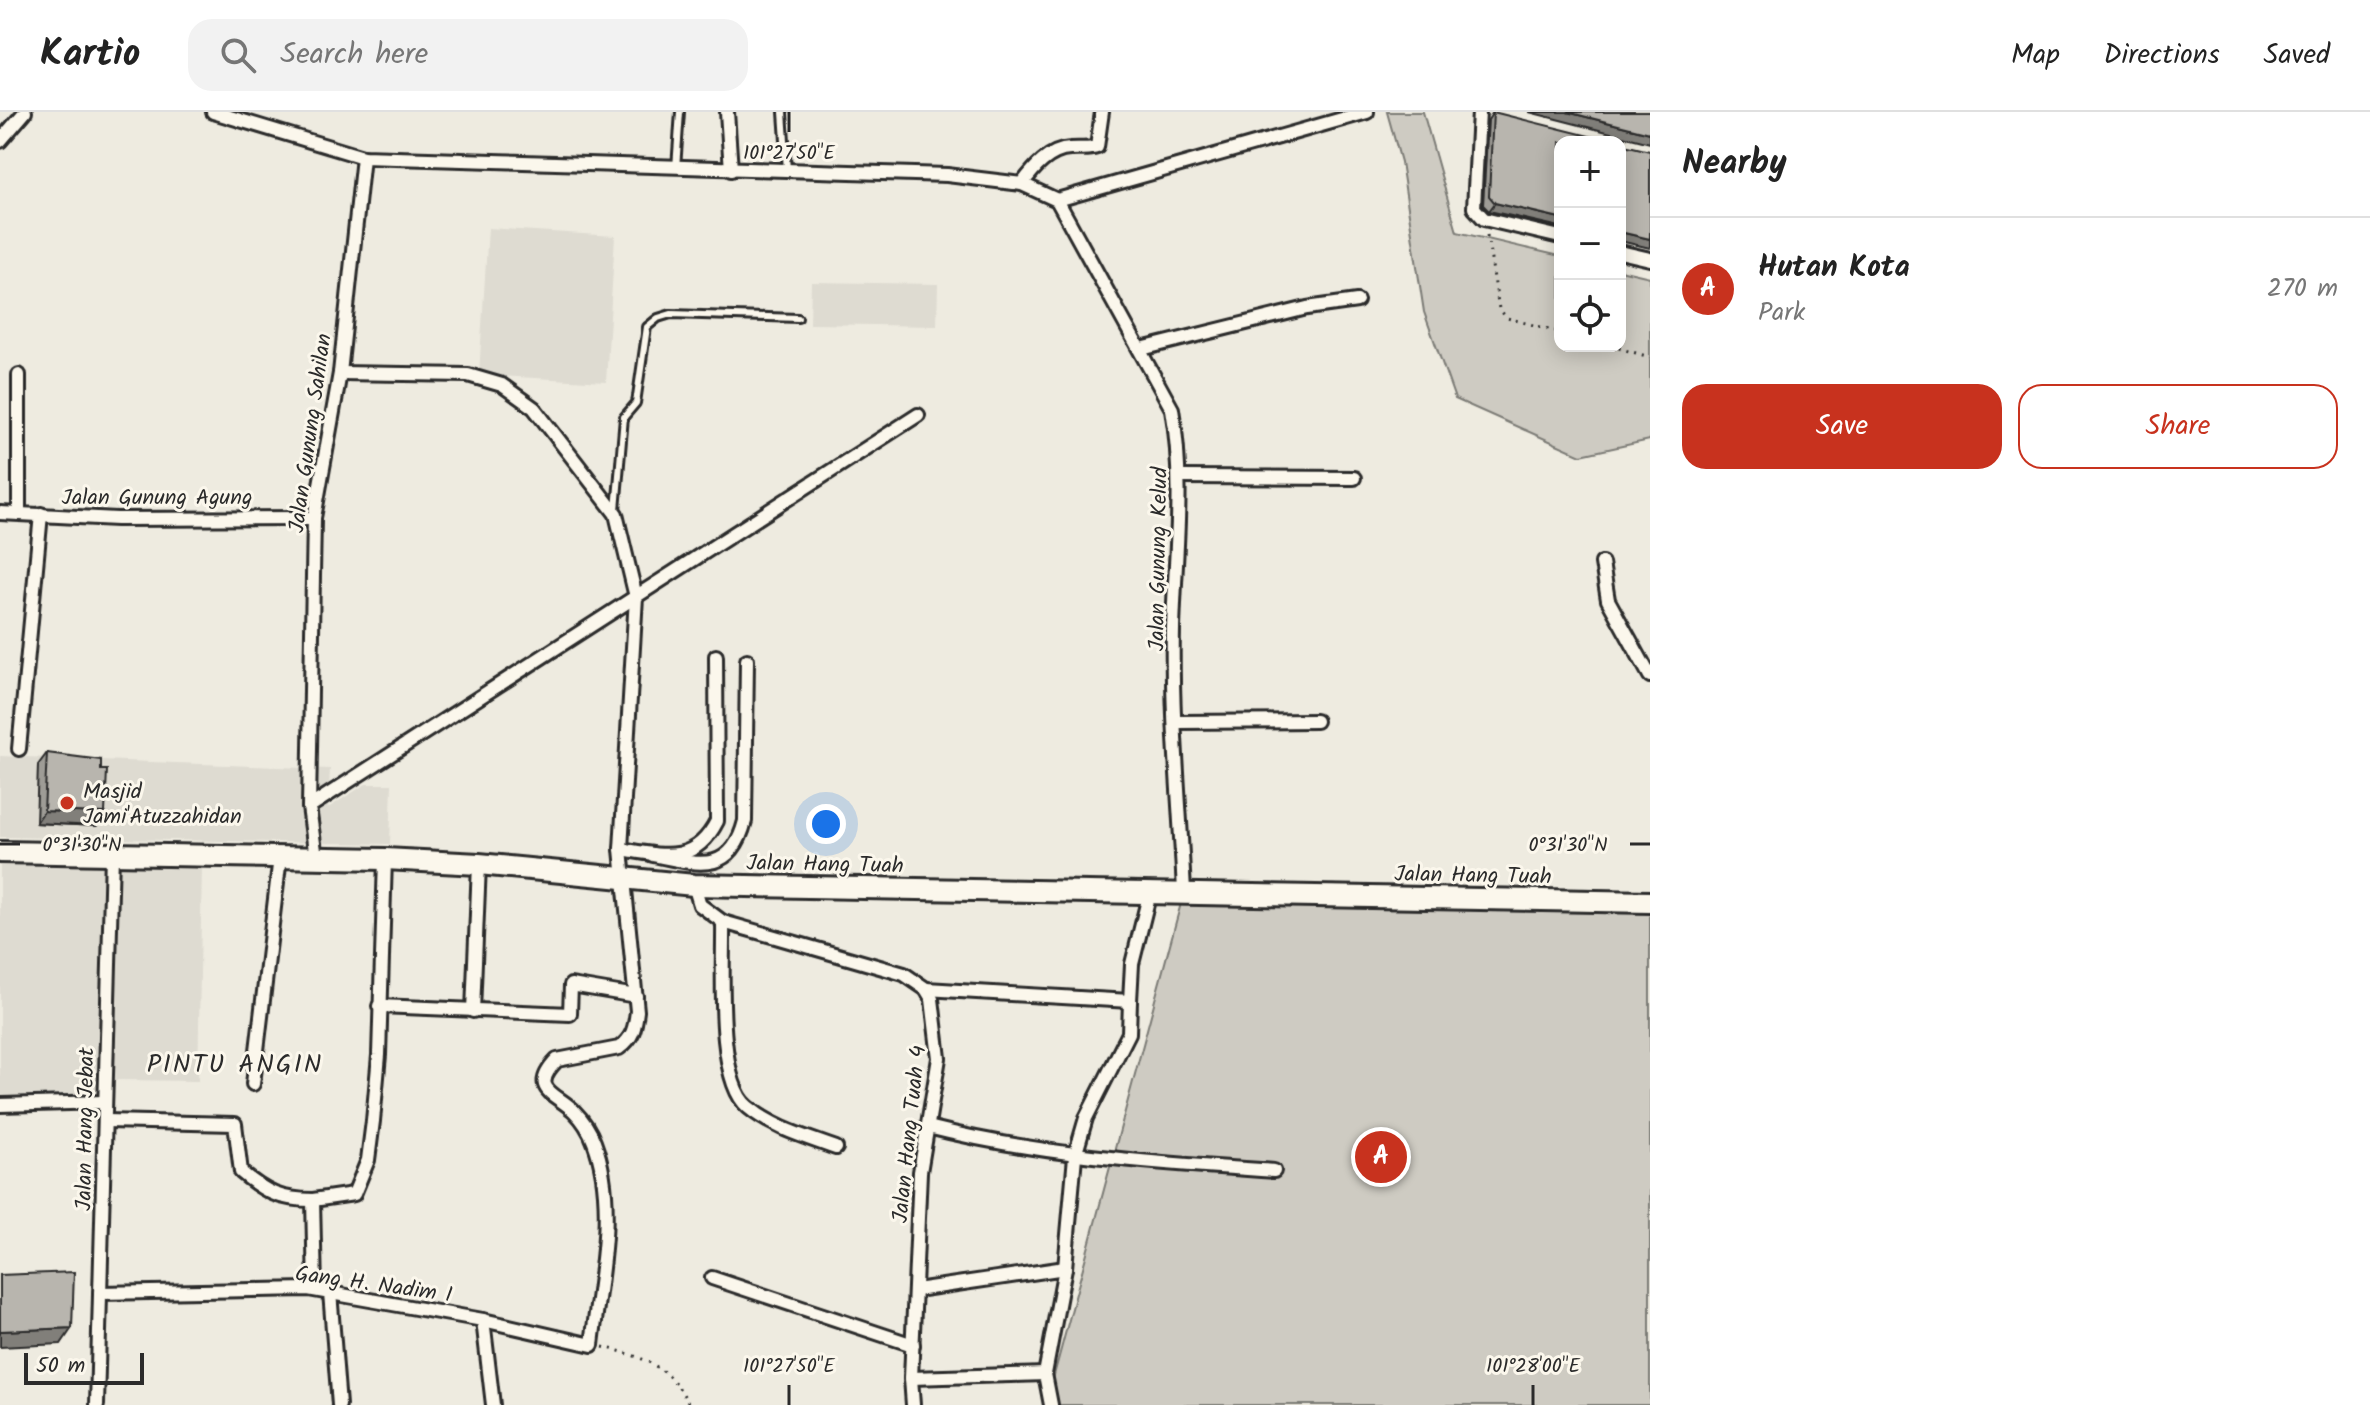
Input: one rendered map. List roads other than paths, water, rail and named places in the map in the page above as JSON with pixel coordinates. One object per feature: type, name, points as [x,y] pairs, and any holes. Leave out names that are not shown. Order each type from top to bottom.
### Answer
[{"type":"main road","name":"Jalan Hang Tuah","points":[[0,852],[385,859],[479,864],[694,885],[1650,902]]},
{"type":"street","points":[[0,141],[25,112]]},
{"type":"street","points":[[213,112],[363,157],[947,175],[1022,184],[1057,200],[1367,112]]},
{"type":"street","points":[[727,112],[731,170]]},
{"type":"street","points":[[1022,184],[1037,165],[1053,154],[1066,149],[1097,147],[1102,112]]},
{"type":"street","points":[[1479,112],[1474,208],[1484,219],[1554,236]]},
{"type":"street","name":"Jalan Gunung Sahilan","points":[[316,858],[309,807],[314,518],[340,373],[363,157]]},
{"type":"street","name":"Jalan Gunung Kelud","points":[[1057,200],[1172,409],[1181,477],[1173,631],[1184,892]]},
{"type":"street","points":[[1626,253],[1650,259]]},
{"type":"street","points":[[1141,349],[1307,308],[1357,301]]},
{"type":"street","points":[[340,373],[468,375],[502,385],[534,408],[616,514],[636,597],[621,849],[636,996],[571,985],[570,1014],[379,1006]]},
{"type":"street","points":[[19,375],[19,513]]},
{"type":"street","points":[[309,807],[918,415]]},
{"type":"street","points":[[1181,477],[1354,478]]},
{"type":"street","name":"Jalan Gunung Agung","points":[[0,513],[117,519],[314,518]]},
{"type":"street","points":[[19,749],[41,514]]},
{"type":"street","points":[[1602,563],[1608,600],[1650,676]]},
{"type":"street","points":[[653,855],[684,854],[707,842],[717,821],[716,656]]},
{"type":"street","points":[[621,849],[708,864],[724,858],[740,841],[745,821],[747,660]]},
{"type":"street","points":[[1177,722],[1316,721]]},
{"type":"street","name":"Jalan Hang Jebat","points":[[97,1405],[112,854]]},
{"type":"street","points":[[253,1084],[280,857]]},
{"type":"street","points":[[106,1121],[235,1124],[241,1172],[257,1186],[286,1200],[354,1194],[368,1160],[379,1055],[385,859]]},
{"type":"street","points":[[473,1011],[479,864]]},
{"type":"street","points":[[694,885],[700,905],[723,922],[904,974],[926,989],[1130,1001]]},
{"type":"street","points":[[1051,1405],[1045,1374],[1065,1268],[1075,1156],[1086,1118],[1129,1033],[1132,964],[1150,892]]},
{"type":"street","points":[[723,922],[726,1035],[732,1084],[747,1106],[773,1123],[836,1148]]},
{"type":"street","name":"Jalan Hang Tuah 4","points":[[913,1405],[911,1378],[920,1172],[939,1058],[936,1014],[926,989]]},
{"type":"street","name":"Gang H. Nadim I","points":[[100,1293],[315,1289],[483,1320],[592,1345],[606,1215],[601,1170],[586,1127],[572,1109],[550,1096],[545,1086],[547,1075],[557,1060],[619,1048],[628,1042],[636,1022],[636,996]]},
{"type":"street","points":[[0,1105],[104,1102]]},
{"type":"street","points":[[928,1127],[997,1145],[1075,1156],[1274,1171]]},
{"type":"street","points":[[313,1200],[315,1289]]},
{"type":"street","points":[[916,1290],[1065,1268]]},
{"type":"street","points":[[712,1278],[913,1345]]},
{"type":"street","points":[[330,1292],[339,1405]]},
{"type":"street","points":[[483,1320],[493,1405]]},
{"type":"street","points":[[911,1378],[1045,1374]]},
{"type":"lane","points":[[676,168],[680,112]]},
{"type":"lane","points":[[783,112],[787,170]]},
{"type":"lane","points":[[616,514],[624,417],[636,403],[647,327],[658,318],[671,314],[798,318]]},
{"type":"place","name":"Masjid Jami'Atuzzahidan","points":[[67,803]]},
{"type":"place","name":"Hutan Kota","points":[[1381,1157]]},
{"type":"district","name":"PINTU ANGIN","points":[[235,1063]]}]
